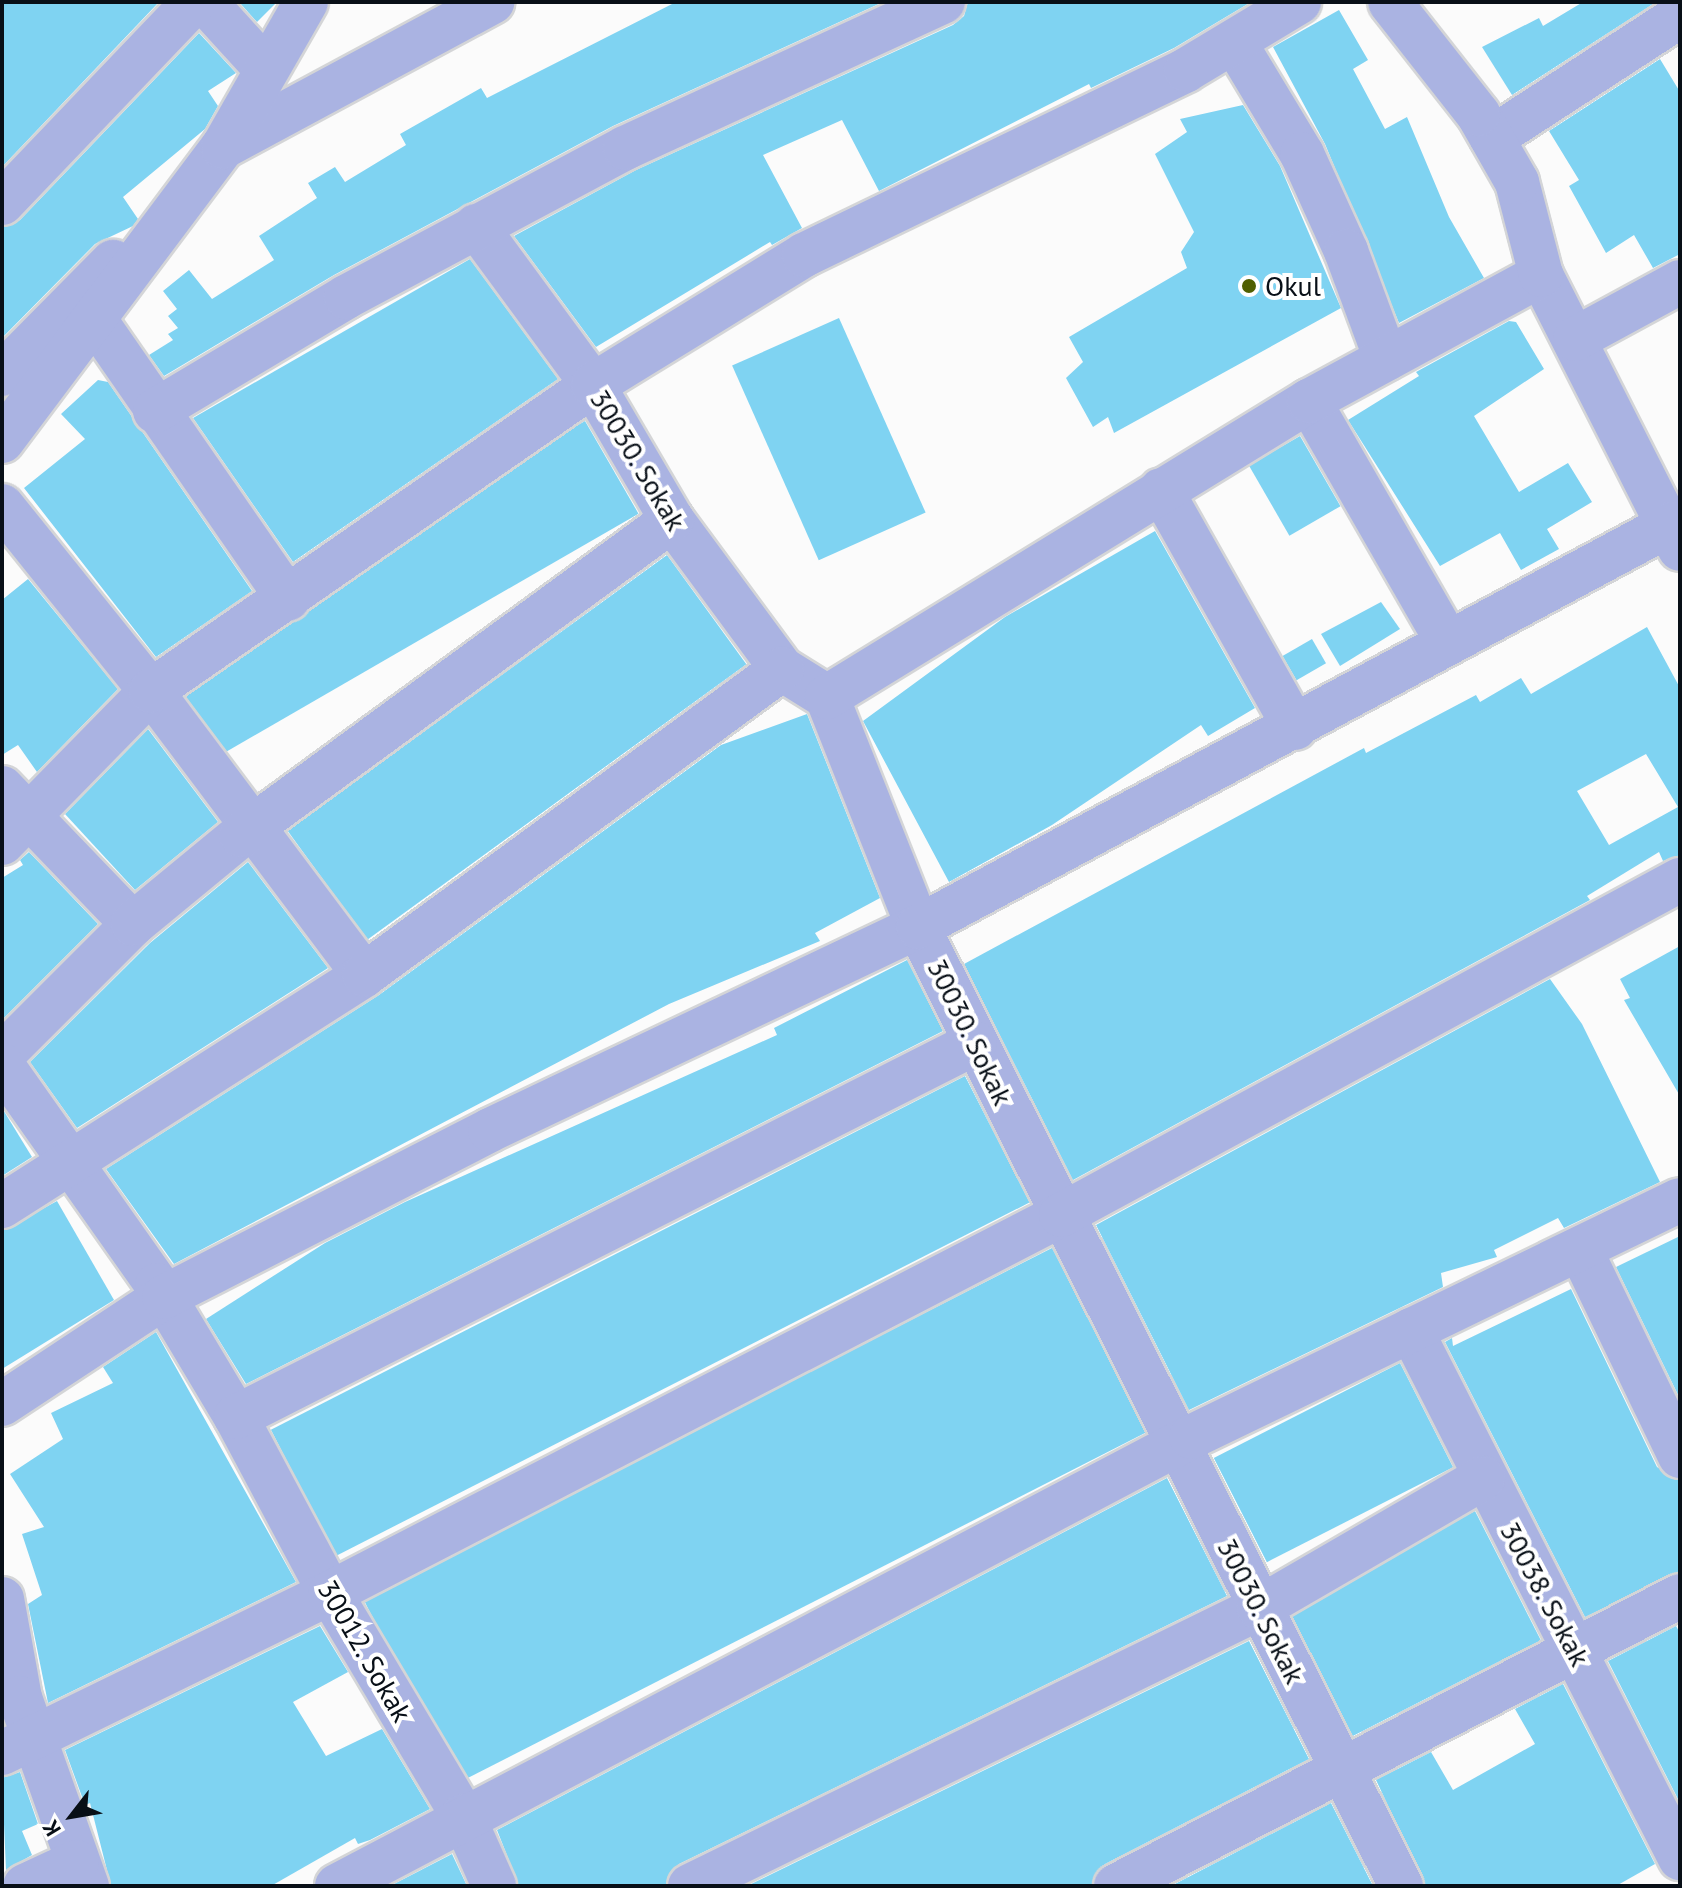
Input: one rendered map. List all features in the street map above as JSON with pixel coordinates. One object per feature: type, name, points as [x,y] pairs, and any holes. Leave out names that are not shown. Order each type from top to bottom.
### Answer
[{"type":"street","points":[[2,203],[194,2]]},
{"type":"street","points":[[205,2],[266,69]]},
{"type":"street","points":[[2,441],[223,147],[306,2]]},
{"type":"street","points":[[223,147],[492,2]]},
{"type":"street","points":[[155,411],[476,226],[625,148],[943,2]]},
{"type":"street","points":[[133,924],[12,816],[151,691],[593,385],[804,255],[1235,43],[1299,2]]},
{"type":"street","points":[[2,1404],[164,1297],[490,1130],[918,927],[1295,728],[1448,643],[1671,511],[1541,275],[1517,182],[1492,138],[1390,2]]},
{"type":"street","points":[[1492,138],[1680,16]]},
{"type":"street","points":[[1235,43],[1302,154],[1346,251],[1386,359]]},
{"type":"street","name":"30030. Sokak","points":[[476,226],[593,385],[672,520],[782,669],[827,697],[918,927],[1176,1445],[1401,1886]]},
{"type":"street","points":[[2,374],[102,269],[162,230]]},
{"type":"street","points":[[827,697],[1309,401],[1541,275]]},
{"type":"street","points":[[1575,339],[1680,282]]},
{"type":"street","points":[[95,320],[155,411],[288,599]]},
{"type":"street","points":[[1309,401],[1448,643]]},
{"type":"street","points":[[1161,490],[1295,728]]},
{"type":"street","points":[[2,506],[151,691],[364,975]]},
{"type":"street","points":[[2,1055],[133,924],[254,825],[672,520]]},
{"type":"street","points":[[2,1206],[364,975],[782,669]]},
{"type":"street","points":[[19,1747],[330,1593],[1061,1215],[1680,880]]},
{"type":"street","points":[[236,1417],[975,1043]]},
{"type":"street","name":"30012. Sokak","points":[[2,1065],[164,1297],[236,1417],[330,1593],[463,1816],[494,1886]]},
{"type":"street","points":[[337,1886],[463,1816],[1176,1445],[1680,1200]]},
{"type":"street","points":[[1580,1249],[1680,1456]]},
{"type":"street","name":"30038. Sokak","points":[[1411,1330],[1483,1478],[1576,1650],[1680,1858]]},
{"type":"street","points":[[690,1886],[1259,1608],[1483,1478]]},
{"type":"street","points":[[1116,1886],[1680,1596]]},
{"type":"street","points":[[2,1599],[20,1698],[19,1747],[82,1874],[25,1886]]},
{"type":"building","points":[[2,2],[159,2],[2,167]]},
{"type":"building","points":[[239,2],[277,2],[257,22]]},
{"type":"building","points":[[676,2],[883,2],[613,126],[334,275],[164,376],[149,355],[173,340],[168,334],[178,328],[168,316],[177,309],[163,291],[189,270],[212,299],[274,260],[259,236],[317,198],[308,183],[335,167],[345,182],[406,145],[400,134],[481,88],[487,98]]},
{"type":"building","points":[[968,2],[1251,2],[1174,48],[1091,88],[1089,84],[879,191],[842,120],[763,155],[802,228],[772,245],[770,242],[596,347],[514,236],[636,170],[953,25],[964,16]]},
{"type":"building","points":[[1583,2],[1656,2],[1512,95],[1482,47],[1539,18],[1543,26]]},
{"type":"building","points":[[1339,10],[1368,60],[1353,69],[1385,129],[1407,117],[1449,217],[1484,278],[1399,323],[1325,144],[1273,47]]},
{"type":"building","points":[[199,33],[236,73],[208,91],[218,106],[205,129],[123,197],[138,219],[133,226],[95,244],[2,338],[2,227],[20,220]]},
{"type":"building","points":[[1660,59],[1680,92],[1680,254],[1653,268],[1634,235],[1606,253],[1569,186],[1579,180],[1549,131]]},
{"type":"building","name":"Okul","points":[[1243,105],[1280,166],[1341,308],[1114,433],[1108,417],[1093,427],[1066,378],[1083,362],[1069,337],[1187,268],[1181,252],[1194,232],[1155,154],[1187,132],[1180,119]]},
{"type":"building","points":[[470,259],[558,379],[293,562],[193,418]]},
{"type":"building","points":[[839,318],[926,513],[819,560],[732,366]]},
{"type":"building","points":[[1509,321],[1516,322],[1544,369],[1474,416],[1519,492],[1568,463],[1592,502],[1547,529],[1559,549],[1521,570],[1500,533],[1440,566],[1348,420],[1419,376],[1416,372]]},
{"type":"building","points":[[98,380],[108,382],[252,591],[156,657],[24,488],[85,439],[61,414]]},
{"type":"building","points":[[585,421],[638,514],[219,756],[166,663]]},
{"type":"building","points":[[1300,436],[1340,506],[1289,536],[1249,466]]},
{"type":"building","points":[[1155,531],[1255,708],[1208,736],[1201,725],[1052,825],[949,882],[863,721],[1005,617]]},
{"type":"building","points":[[667,555],[746,664],[367,940],[288,831]]},
{"type":"building","points":[[28,579],[118,689],[37,772],[18,745],[2,755],[2,600]]},
{"type":"building","points":[[1381,602],[1400,629],[1340,666],[1321,634]]},
{"type":"building","points":[[1647,627],[1680,688],[1680,855],[1663,861],[1659,852],[1587,896],[1590,900],[1073,1180],[964,964],[1364,748],[1366,753],[1476,695],[1480,702],[1521,678],[1531,694]],"holes":[[[1646,754],[1678,807],[1609,845],[1577,791]]]},
{"type":"building","points":[[1312,639],[1326,663],[1297,680],[1283,656]]},
{"type":"building","points":[[807,714],[880,898],[815,933],[820,941],[669,1004],[174,1264],[106,1169],[379,995],[721,745]]},
{"type":"building","points":[[148,729],[218,822],[135,890],[65,814]]},
{"type":"building","points":[[29,852],[98,924],[2,1020],[2,878],[23,865],[20,860]]},
{"type":"building","points":[[248,862],[328,968],[77,1128],[30,1062],[150,943]]},
{"type":"building","points":[[1680,946],[1680,1096],[1624,1000],[1630,998],[1620,979]]},
{"type":"building","points":[[907,960],[943,1031],[246,1384],[206,1319],[325,1243],[405,1202],[777,1035],[774,1028]]},
{"type":"building","points":[[1550,979],[1582,1024],[1660,1182],[1564,1228],[1558,1218],[1494,1250],[1497,1257],[1441,1273],[1443,1287],[1189,1410],[1096,1225]]},
{"type":"building","points":[[965,1076],[1029,1203],[335,1556],[271,1430]]},
{"type":"building","points":[[2,1108],[32,1157],[2,1176]]},
{"type":"building","points":[[57,1201],[114,1300],[2,1369],[2,1231]]},
{"type":"building","points":[[1680,1236],[1680,1399],[1616,1267]]},
{"type":"building","points":[[1052,1248],[1146,1432],[457,1783],[363,1599]]},
{"type":"building","points":[[1571,1289],[1657,1467],[1680,1481],[1680,1571],[1585,1617],[1445,1342],[1452,1338],[1453,1346]]},
{"type":"building","points":[[156,1332],[296,1582],[48,1703],[28,1604],[42,1595],[22,1534],[44,1527],[10,1474],[63,1439],[51,1413],[113,1383],[103,1367]]},
{"type":"building","points":[[1400,1363],[1453,1467],[1267,1562],[1214,1458]]},
{"type":"building","points":[[1167,1478],[1227,1596],[679,1864],[665,1886],[519,1886],[497,1830]]},
{"type":"building","points":[[1475,1511],[1541,1640],[1353,1736],[1287,1607]]},
{"type":"building","points":[[320,1626],[348,1672],[293,1702],[326,1756],[382,1729],[430,1809],[370,1840],[358,1844],[355,1838],[271,1886],[111,1886],[90,1803],[85,1805],[65,1750]]},
{"type":"building","points":[[1676,1626],[1680,1633],[1680,1803],[1608,1661]]},
{"type":"building","points":[[1249,1641],[1309,1759],[1105,1864],[1091,1886],[747,1886]]},
{"type":"building","points":[[1563,1684],[1655,1864],[1616,1886],[1426,1886],[1376,1780],[1431,1752],[1453,1790],[1535,1744],[1515,1709]]},
{"type":"building","points":[[20,1772],[38,1824],[22,1831],[32,1855],[6,1870],[2,1778]]},
{"type":"building","points":[[1331,1803],[1373,1886],[1171,1886]]},
{"type":"building","points":[[452,1854],[467,1886],[392,1886],[392,1885]]},
{"type":"place","name":"Okul","points":[[1249,286]]}]
